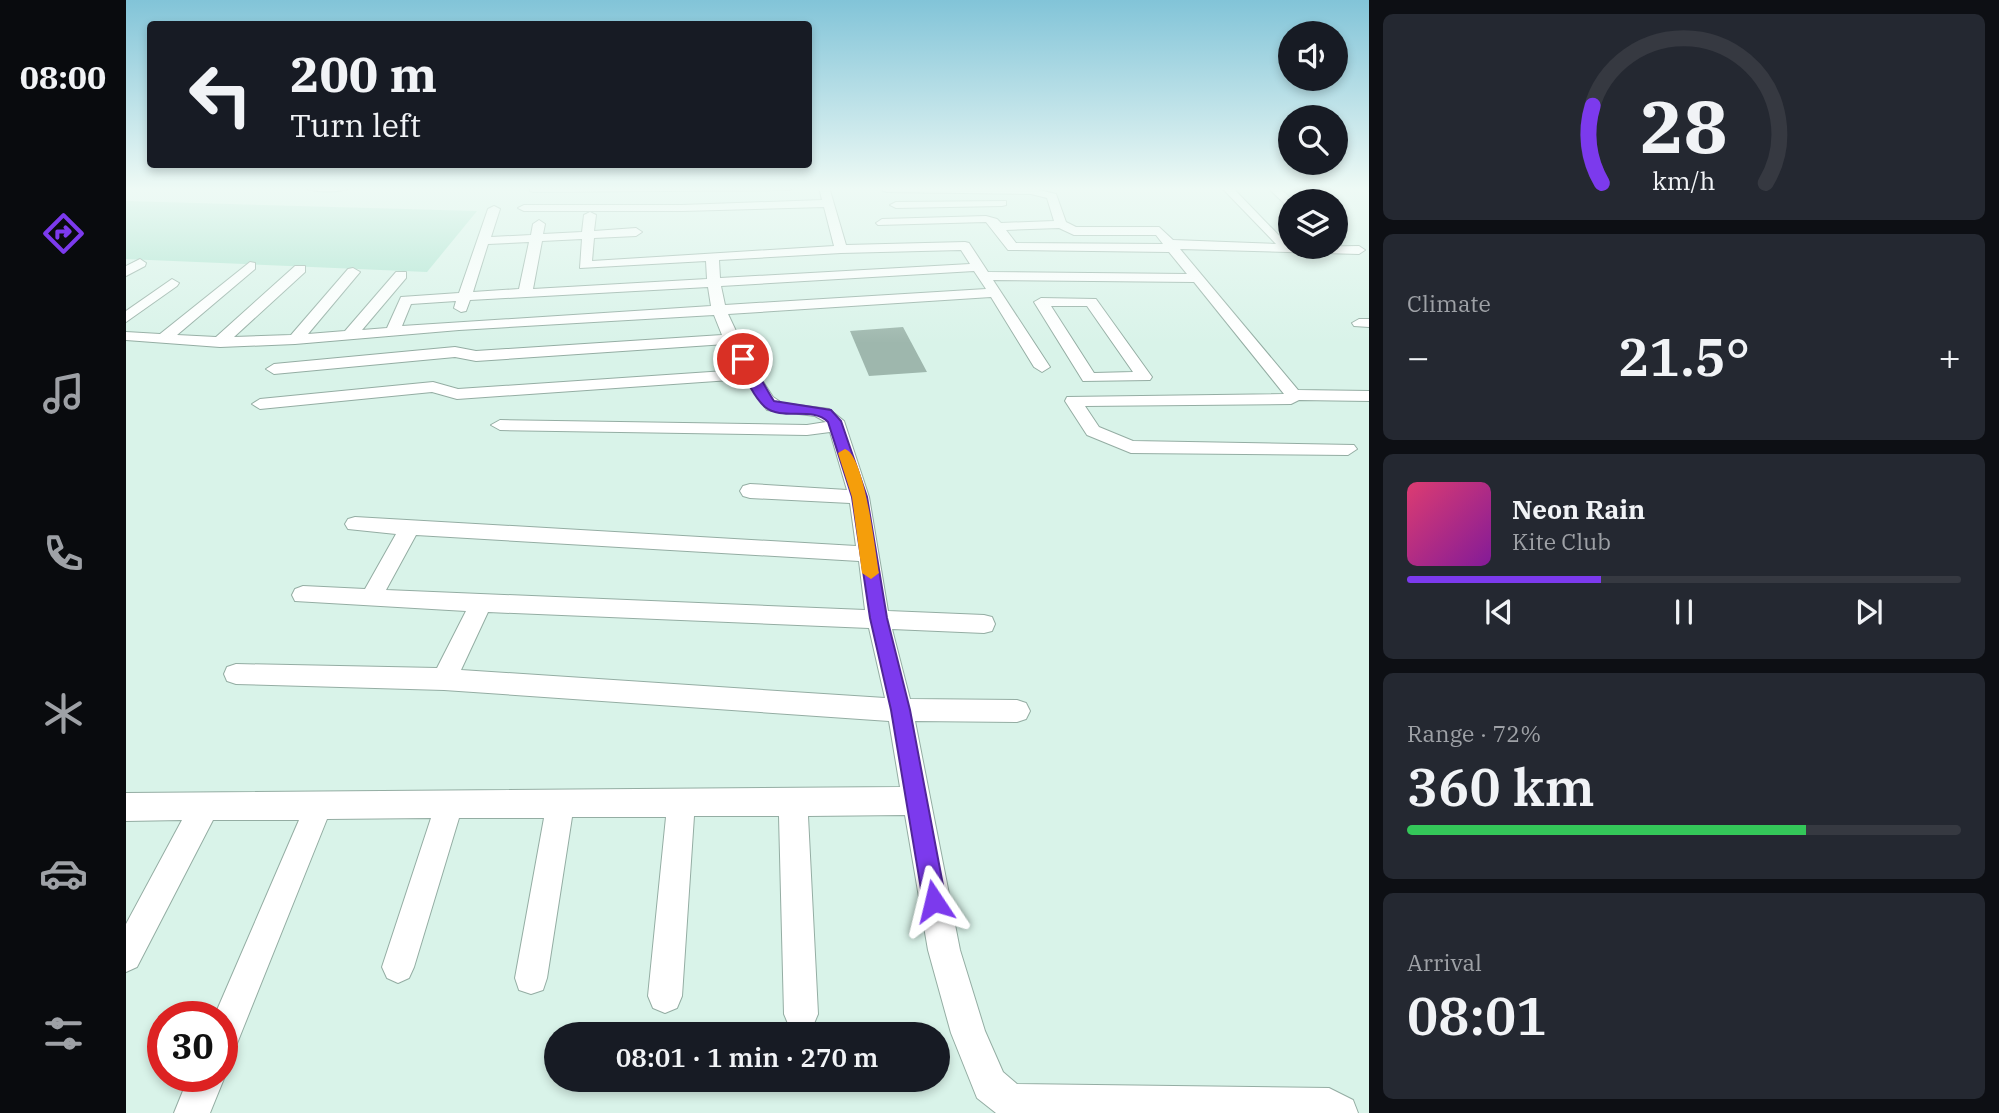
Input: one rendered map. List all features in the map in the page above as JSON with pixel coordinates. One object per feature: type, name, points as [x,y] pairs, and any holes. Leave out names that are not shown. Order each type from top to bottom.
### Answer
[{"type":"street","points":[[454,327],[483,241],[519,239]]},
{"type":"street","points":[[525,294],[536,239]]},
{"type":"street","points":[[588,239],[586,265],[958,244],[965,246],[1042,367]]},
{"type":"street","points":[[838,239],[841,249]]},
{"type":"street","points":[[1006,239],[1012,247],[1278,247]]},
{"type":"street","points":[[1167,239],[1293,395]]},
{"type":"street","points":[[1348,248],[1359,250]]},
{"type":"street","points":[[712,258],[719,312],[750,374],[770,404],[827,413],[832,416],[836,426],[859,497],[878,618],[900,710],[944,950],[968,1033],[990,1085],[1011,1102],[1329,1106],[1339,1113]]},
{"type":"street","points":[[126,272],[140,263]]},
{"type":"street","points":[[163,339],[250,266]]},
{"type":"street","points":[[220,342],[300,269]]},
{"type":"street","points":[[295,340],[354,272]]},
{"type":"street","points":[[393,331],[406,300],[981,272],[1200,278]]},
{"type":"street","points":[[350,335],[401,275]]},
{"type":"street","points":[[126,318],[172,282]]},
{"type":"street","points":[[126,336],[220,342],[295,340],[393,331],[994,293]]},
{"type":"street","points":[[1041,302],[1091,302],[1144,377],[1113,377],[1090,378],[1041,302]]},
{"type":"street","points":[[474,326],[453,371],[457,394],[750,374]]},
{"type":"street","points":[[260,404],[433,387],[476,356],[734,339]]},
{"type":"street","points":[[274,369],[453,371]]},
{"type":"street","points":[[1113,377],[1129,402]]},
{"type":"street","points":[[1348,449],[1131,447],[1093,431],[1073,401],[1291,399],[1293,395],[1369,396]]},
{"type":"street","points":[[500,425],[807,430],[836,426]]},
{"type":"street","points":[[750,491],[859,497]]},
{"type":"street","points":[[355,524],[867,554]]},
{"type":"street","points":[[371,598],[410,528]]},
{"type":"street","points":[[303,595],[984,624]]},
{"type":"street","points":[[444,679],[480,604]]},
{"type":"street","points":[[236,674],[444,679],[900,710],[1017,711]]},
{"type":"street","points":[[126,807],[917,801]]},
{"type":"street","points":[[793,802],[801,1014]]},
{"type":"street","points":[[665,996],[681,803]]},
{"type":"street","points":[[531,978],[560,805]]},
{"type":"street","points":[[398,967],[449,806]]},
{"type":"street","points":[[126,956],[205,807]]},
{"type":"street","points":[[238,1001],[318,807]]},
{"type":"street","points":[[192,1112],[200,1092]]},
{"type":"green space","points":[[126,239],[454,239],[427,272],[126,259]]},
{"type":"building","points":[[903,327],[927,372],[869,376],[850,331]]},
{"type":"slow traffic","points":[[845,453],[859,497],[871,573]]},
{"type":"route","points":[[743,359],[752,379],[770,404],[827,413],[835,421],[859,497],[878,618],[900,710],[934,901]]}]
